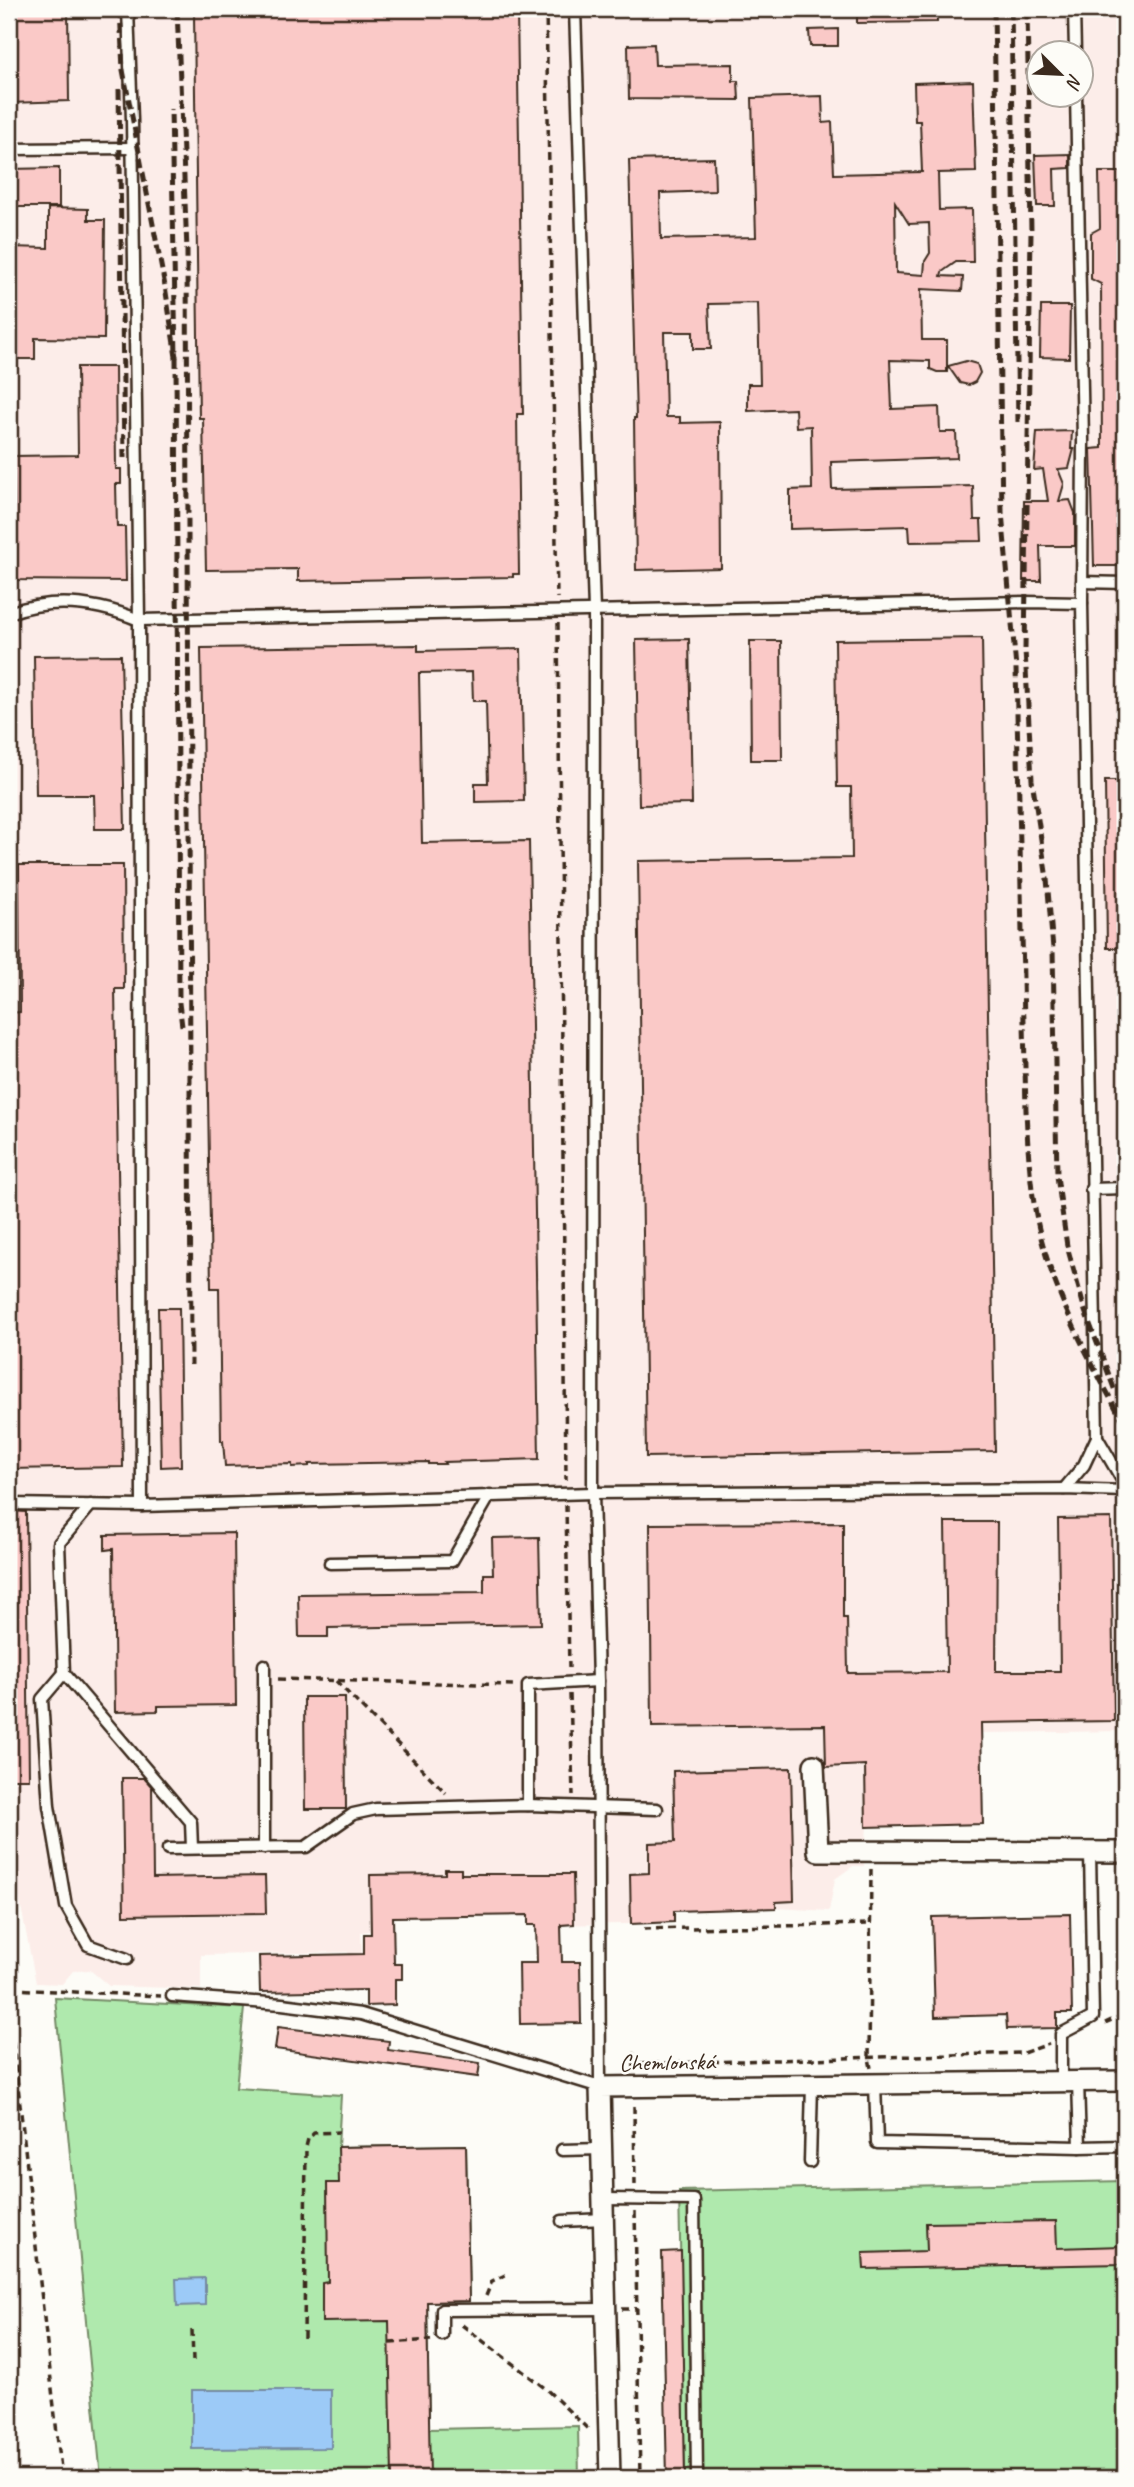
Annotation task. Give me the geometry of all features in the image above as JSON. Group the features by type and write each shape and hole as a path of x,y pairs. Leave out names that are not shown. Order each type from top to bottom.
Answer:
{"street":[{"path":"814,1766 818,1851 1125,1852"},
{"name":"Chemlonská","path":"610,2478 600,2087 1125,2081"}],"lane":[{"path":"128,9 133,148 139,620 142,1506"},
{"path":"173,1996 282,2004 360,2014 600,2087 598,1681 593,1493 594,611 575,9"},
{"path":"1074,9 1075,38"},
{"path":"1064,1489 1084,1465 1097,1437 1091,1189 1082,603 1083,440 1076,108"},
{"path":"9,149 133,148"},
{"path":"1082,582 1125,583"},
{"path":"9,613 33,605 67,603 114,609 139,620 1082,603"},
{"path":"1091,1189 1125,1188"},
{"path":"1097,1437 1125,1485"},
{"path":"9,1504 142,1506 566,1493 1064,1489 1125,1491"},
{"path":"330,1563 452,1561 490,1496"},
{"path":"91,1505 59,1543 64,1673 191,1822 192,1848"},
{"path":"264,1665 264,1847"},
{"path":"64,1673 42,1699 49,1806 66,1906 88,1945 127,1959"},
{"path":"528,1805 528,1685 598,1681"},
{"path":"168,1849 306,1847 353,1814 376,1809 528,1805 657,1809"},
{"path":"1080,2147 1061,2034 1093,2017 1090,1852"},
{"path":"875,2083 877,2143 1125,2146"},
{"path":"810,2162 812,2084"},
{"path":"562,2150 602,2149"},
{"path":"603,2199 694,2200 698,2478"},
{"path":"562,2221 604,2219"},
{"path":"442,2335 442,2310 606,2309"}],"path":[{"path":"546,9 558,611 566,1493 573,1805"},
{"path":"264,1679 528,1685"},
{"path":"335,1680 459,1807"},
{"path":"872,1851 869,2058 875,2083"},
{"path":"644,1929 869,1924"},
{"path":"9,1979 12,1989 10,2015 62,2478"},
{"path":"12,1989 173,1996"},
{"path":"634,2064 635,2052"},
{"path":"304,2339 306,2147 308,2138 314,2133 339,2132"},
{"path":"636,2224 640,2478"},
{"path":"480,2309 492,2281 510,2273"},
{"path":"442,2310 546,2389 609,2449"},
{"path":"192,2330 193,2361"},
{"path":"390,2343 428,2342"}],"shaded area":[{"path":"9,9 1125,9 1125,1731 981,1733 983,1824 867,1827 864,1866 853,1866 835,1879 829,1911 776,1908 674,1911 674,1922 631,1924 528,1925 528,1915 372,1917 372,1931 361,1932 362,1957 349,1957 348,1952 201,1955 201,1989 109,1986 90,1970 73,1971 62,1984 36,1983 9,1846"}],"green space":[{"path":"55,1998 244,2008 236,2088 341,2095 338,2147 466,2145 469,2301 427,2302 429,2429 578,2426 579,2478 101,2478"},
{"path":"1125,2181 1125,2478 685,2478 679,2191"}],"water":[{"path":"205,2278 205,2305 177,2306 176,2279"},
{"path":"192,2390 331,2390 331,2448 192,2449"}],"building":[{"path":"9,9 68,9 69,101 9,103"},
{"path":"266,9 517,9 523,414 517,414 519,574 513,574 513,577 298,581 298,569 206,570 203,418 199,418 194,14 266,14"},
{"path":"857,9 937,9 937,22 857,23"},
{"path":"838,29 838,46 810,46 809,30"},
{"path":"654,44 655,65 733,64 733,81 738,81 739,100 629,99 628,45"},
{"path":"973,81 976,172 938,173 939,210 972,209 973,262 956,262 942,272 941,276 963,277 962,291 921,289 922,340 947,340 947,372 930,369 930,361 890,360 892,409 939,407 940,432 956,432 957,458 831,462 832,489 973,486 974,520 981,520 982,541 910,542 909,526 790,529 790,490 812,489 811,426 796,427 795,409 748,411 748,384 760,384 758,303 709,304 711,349 693,349 693,332 664,332 666,417 680,417 680,423 720,422 721,568 636,570 636,418 629,160 714,158 715,191 660,193 661,239 756,237 752,98 822,96 823,123 832,122 834,174 922,172 920,121 915,121 914,83","holes":["895,202 909,224 929,223 930,253 925,261 924,275 896,273"]},
{"path":"1070,154 1070,168 1054,169 1055,206 1037,206 1035,155"},
{"path":"59,168 59,207 9,207 9,169"},
{"path":"1099,172 1125,172 1125,566 1094,566 1091,449 1102,448 1101,284 1091,279 1091,233 1100,228"},
{"path":"48,208 88,209 88,220 105,220 104,339 35,338 35,359 9,359 9,247 48,248"},
{"path":"1041,306 1070,306 1069,358 1040,357"},
{"path":"966,361 977,364 980,373 975,382 969,385 960,383 948,366"},
{"path":"77,367 115,367 116,469 121,469 121,484 116,484 117,527 125,527 126,581 9,580 9,545 15,545 14,456 78,455"},
{"path":"1072,431 1071,449 1074,449 1069,468 1058,469 1064,484 1059,501 1070,500 1075,513 1075,546 1040,546 1041,581 1023,581 1024,501 1048,501 1043,469 1034,470 1037,432"},
{"path":"982,638 995,1451 646,1457 638,861 852,858 851,787 837,787 835,640"},
{"path":"689,639 692,804 639,805 636,640"},
{"path":"750,641 781,641 782,760 751,760"},
{"path":"418,645 418,651 521,649 524,801 475,802 475,783 488,783 486,701 473,701 472,672 419,673 422,843 529,841 539,1459 444,1462 445,1464 428,1462 309,1464 292,1467 292,1464 225,1466 221,1441 219,1288 211,1288 201,648"},
{"path":"121,655 125,829 95,829 94,795 36,795 34,656"},
{"path":"1105,781 1125,781 1125,948 1107,948"},
{"path":"19,865 123,865 124,989 115,989 123,1467 9,1469 9,1013 20,1012"},
{"path":"158,1308 179,1308 181,1466 161,1467"},
{"path":"9,1511 26,1512 29,1779 9,1779"},
{"path":"1111,1518 1114,1721 981,1723 983,1824 866,1827 865,1765 826,1767 825,1725 652,1727 650,1524 843,1523 843,1618 847,1618 848,1673 947,1672 945,1522 997,1522 996,1671 1060,1671 1058,1519"},
{"path":"234,1533 236,1705 158,1706 158,1711 115,1712 113,1549 105,1550 105,1535"},
{"path":"539,1537 541,1624 328,1628 328,1637 299,1637 298,1594 484,1592 484,1574 493,1574 492,1538"},
{"path":"304,1697 345,1697 346,1809 305,1809"},
{"path":"791,1768 794,1901 776,1902 776,1908 674,1911 674,1922 631,1924 630,1874 649,1873 649,1843 675,1842 673,1771"},
{"path":"122,1778 144,1778 152,1787 153,1878 265,1876 266,1913 124,1915"},
{"path":"445,1869 461,1869 461,1874 573,1874 574,1924 561,1925 562,1962 580,1962 581,2023 520,2024 519,1963 537,1963 536,1925 528,1925 528,1915 393,1917 394,1964 402,1964 402,1979 395,1979 395,2005 366,2006 366,1990 260,1992 259,1956 364,1954 364,1934 371,1934 370,1875 445,1874"},
{"path":"1070,1914 1072,2013 1057,2013 1057,2028 1007,2029 1006,2015 935,2017 932,1917"},
{"path":"278,2027 389,2041 388,2050 480,2063 478,2077 275,2049"},
{"path":"466,2145 469,2301 427,2302 430,2478 392,2478 389,2321 322,2322 322,2283 328,2282 327,2183 339,2183 338,2147"},
{"path":"1056,2221 1057,2248 1122,2246 1122,2264 864,2269 863,2253 927,2251 926,2223"},
{"path":"681,2251 685,2478 667,2478 662,2252"}],"railway":[{"path":"120,9 123,70 176,357 171,109"},
{"path":"177,9 187,250 191,1365"},
{"path":"994,9 1002,512 1016,668 1026,1111 1030,1170 1039,1229 1054,1279 1087,1354 1125,1425"},
{"path":"1011,9 1018,422"},
{"path":"1027,9 1031,231 1025,650 1032,780 1047,879 1053,949 1057,1176 1067,1246 1085,1311 1115,1391"},
{"path":"119,89 124,458"},
{"path":"176,357 179,1003 182,1026"}]}
